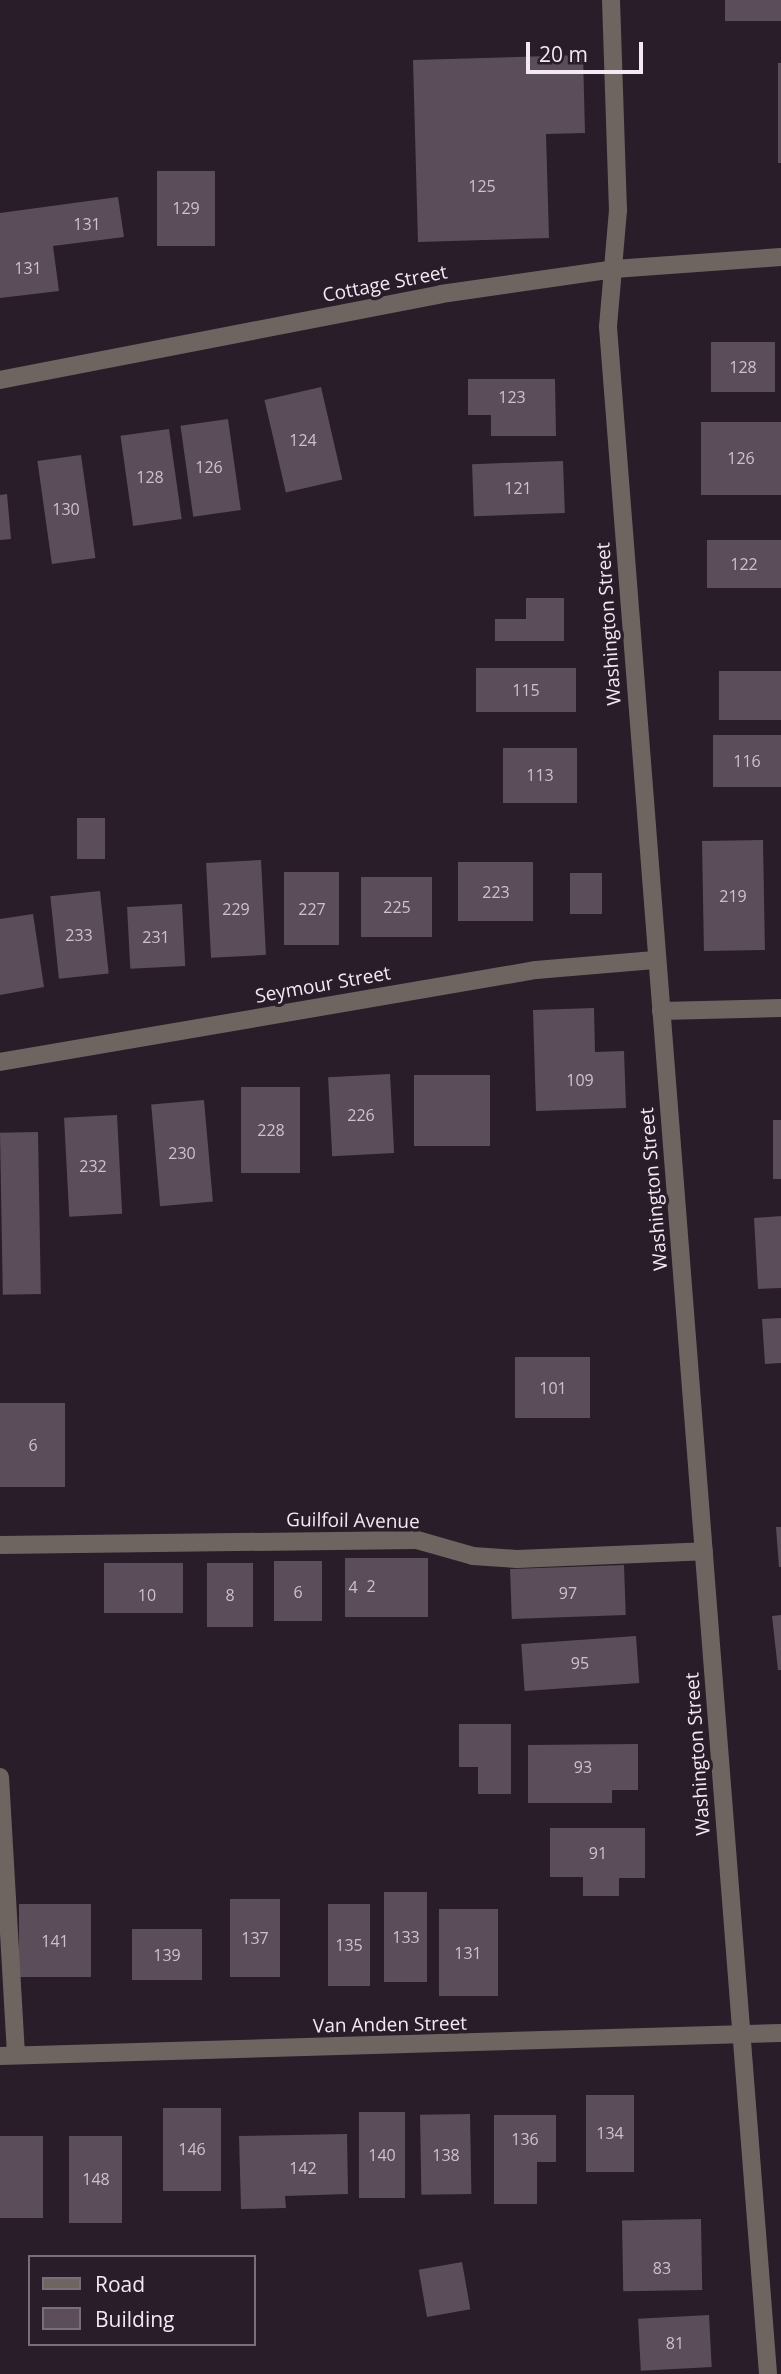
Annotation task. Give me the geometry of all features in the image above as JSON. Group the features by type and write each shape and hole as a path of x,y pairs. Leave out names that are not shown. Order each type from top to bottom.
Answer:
{"street":[{"name":"Washington Street","path":"611,0 618,210 608,327 655,960 768,2374"},
{"name":"Cottage Street","path":"0,380 441,294 614,269 781,257"},
{"name":"Seymour Street","path":"0,1062 536,970 655,960"},
{"path":"661,1012 781,1008"},
{"name":"Guilfoil Avenue","path":"0,1545 416,1540 473,1556 517,1559 704,1551"},
{"path":"0,1777 8,2056"},
{"name":"Van Anden Street","path":"8,2056 741,2037 781,2033"}],"building":[{"path":"725,0 781,0 781,21 725,21"},
{"path":"583,55 585,133 546,134 549,238 418,242 413,60"},
{"path":"778,63 781,63 781,163 778,163"},
{"path":"157,171 215,171 215,246 157,246"},
{"path":"118,197 124,237 53,246 59,291 0,298 0,213"},
{"path":"711,342 775,342 775,392 711,392"},
{"path":"468,379 555,379 556,436 491,436 491,415 468,415"},
{"path":"321,387 342,480 286,493 264,400"},
{"path":"228,419 241,510 193,517 180,426"},
{"path":"701,422 781,422 781,495 701,495"},
{"path":"169,429 182,519 133,526 120,436"},
{"path":"81,455 95,558 52,564 37,461"},
{"path":"563,461 565,513 474,516 472,464"},
{"path":"7,494 11,539 0,540 0,495"},
{"path":"707,540 781,540 781,588 707,588"},
{"path":"526,598 564,598 564,641 495,641 495,619 526,619"},
{"path":"476,668 576,668 576,712 476,712"},
{"path":"719,671 781,671 781,720 719,720"},
{"path":"713,735 781,735 781,787 713,787"},
{"path":"503,748 577,748 577,803 503,803"},
{"path":"77,818 105,818 105,859 77,859"},
{"path":"763,840 765,950 704,951 702,841"},
{"path":"261,860 266,955 211,958 206,863"},
{"path":"458,862 533,862 533,921 458,921"},
{"path":"284,872 339,872 339,945 284,945"},
{"path":"570,873 602,873 602,914 570,914"},
{"path":"361,877 432,877 432,937 361,937"},
{"path":"100,891 109,974 59,979 50,896"},
{"path":"182,904 185,966 130,969 127,907"},
{"path":"33,914 44,987 0,995 0,919"},
{"path":"594,1008 595,1052 624,1051 626,1108 536,1111 533,1010"},
{"path":"390,1074 394,1153 332,1156 328,1077"},
{"path":"414,1075 490,1075 490,1146 414,1146"},
{"path":"241,1087 300,1087 300,1173 241,1173"},
{"path":"204,1100 213,1202 160,1206 151,1105"},
{"path":"117,1115 122,1214 69,1217 64,1118"},
{"path":"773,1120 781,1120 781,1179 773,1179"},
{"path":"38,1132 41,1294 3,1295 0,1133"},
{"path":"781,1216 781,1288 758,1289 754,1218"},
{"path":"781,1318 781,1363 765,1364 762,1319"},
{"path":"515,1357 590,1357 590,1418 515,1418"},
{"path":"0,1403 65,1403 65,1487 0,1487"},
{"path":"776,1527 781,1527 781,1567 779,1567"},
{"path":"345,1558 428,1558 428,1617 345,1617"},
{"path":"274,1561 322,1561 322,1621 274,1621"},
{"path":"104,1563 183,1563 183,1613 104,1613"},
{"path":"207,1563 253,1563 253,1627 207,1627"},
{"path":"624,1565 626,1615 512,1619 510,1569"},
{"path":"781,1615 781,1670 778,1670 772,1616"},
{"path":"636,1636 639,1683 525,1691 521,1644"},
{"path":"459,1724 511,1724 511,1794 478,1794 478,1767 459,1767"},
{"path":"638,1744 638,1790 612,1790 612,1803 528,1803 528,1745"},
{"path":"550,1828 645,1828 645,1878 619,1878 619,1896 583,1896 583,1877 550,1877"},
{"path":"384,1892 427,1892 427,1982 384,1982"},
{"path":"230,1899 280,1899 280,1977 230,1977"},
{"path":"19,1904 91,1904 91,1977 19,1977"},
{"path":"328,1904 370,1904 370,1986 328,1986"},
{"path":"439,1909 498,1909 498,1996 439,1996"},
{"path":"132,1929 202,1929 202,1980 132,1980"},
{"path":"586,2095 634,2095 634,2172 586,2172"},
{"path":"163,2108 221,2108 221,2191 163,2191"},
{"path":"359,2112 405,2112 405,2198 359,2198"},
{"path":"470,2114 471,2194 421,2195 420,2115"},
{"path":"494,2115 556,2115 556,2162 537,2162 537,2204 494,2204"},
{"path":"347,2134 348,2194 285,2196 286,2208 241,2209 239,2136"},
{"path":"0,2136 43,2136 43,2218 0,2218"},
{"path":"69,2136 122,2136 122,2223 69,2223"},
{"path":"701,2219 702,2290 623,2291 622,2220"},
{"path":"462,2262 470,2309 427,2317 419,2270"},
{"path":"709,2315 712,2367 641,2371 638,2319"}]}
